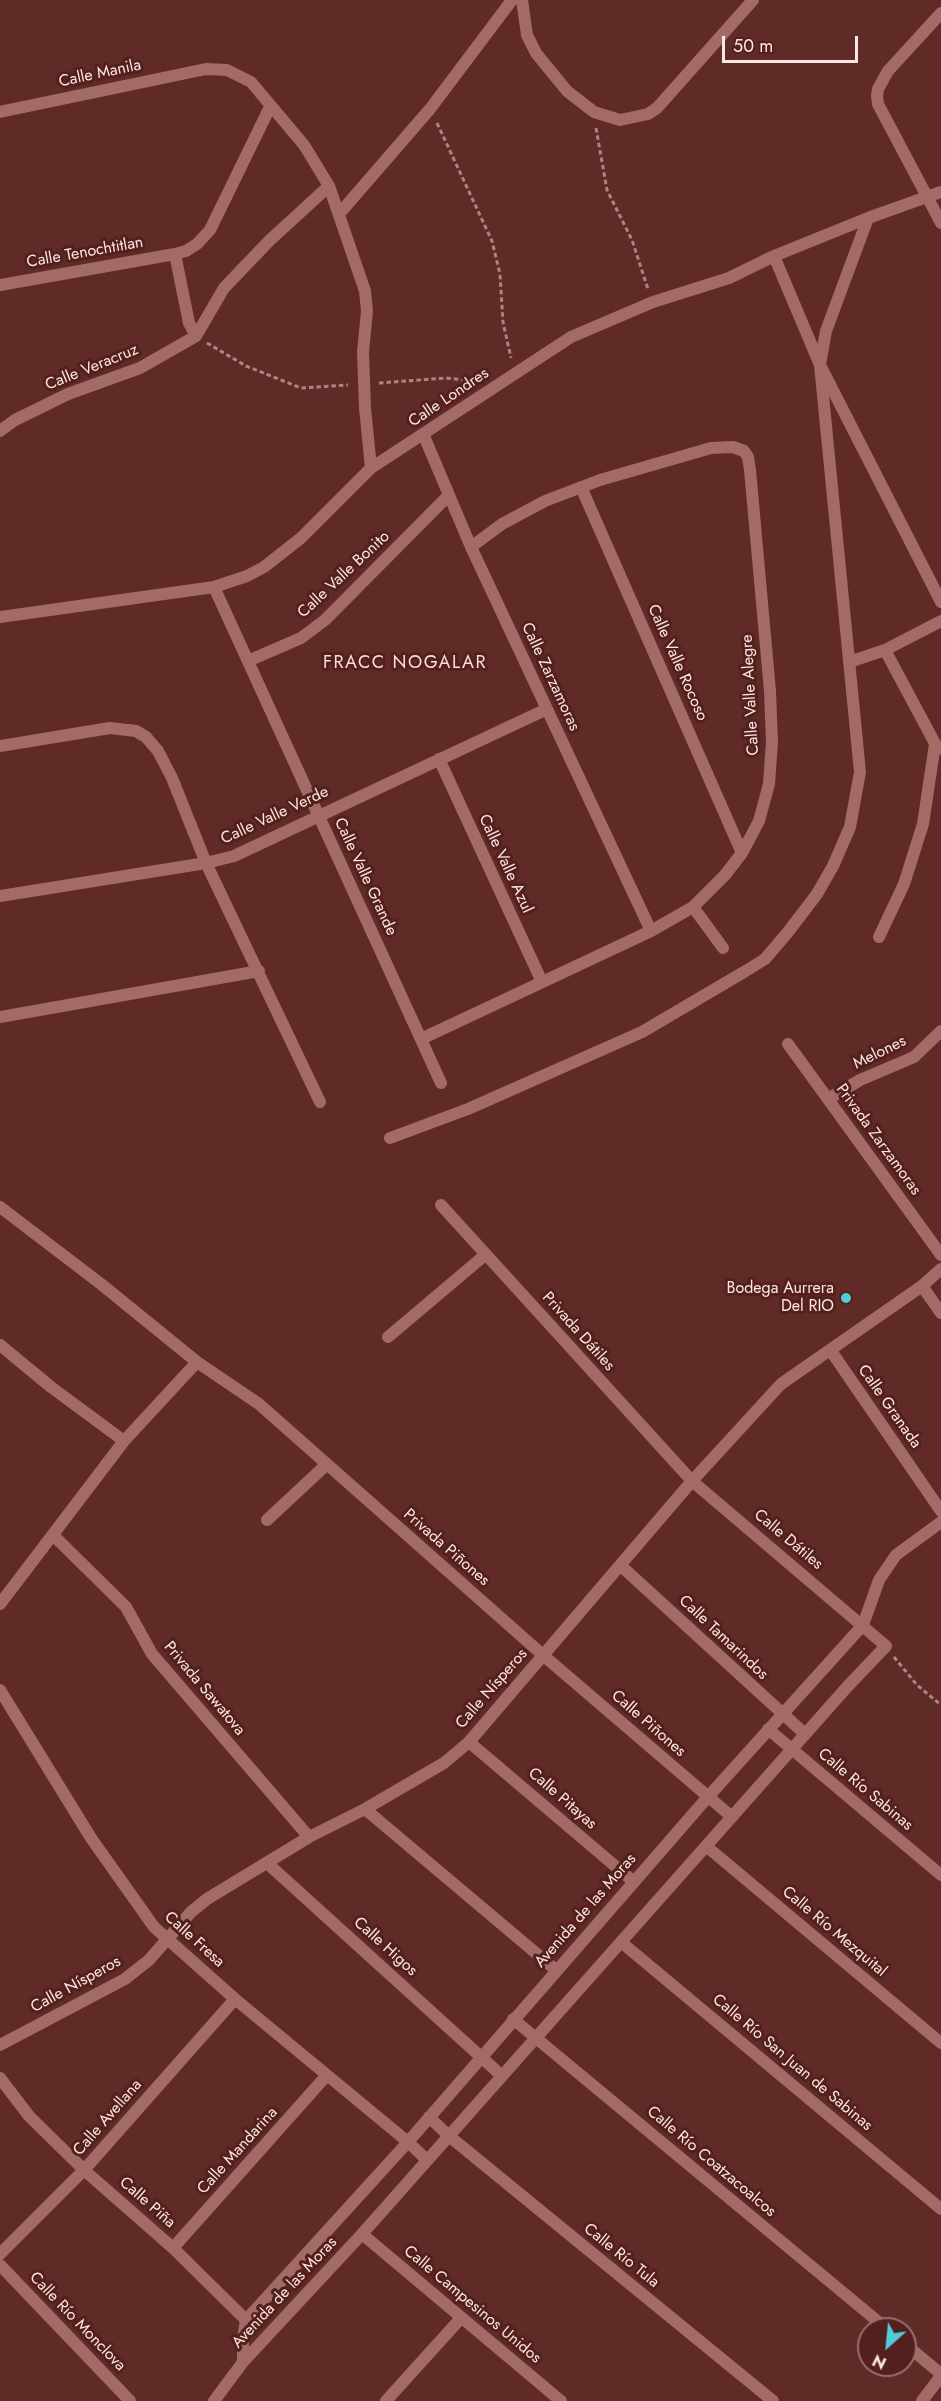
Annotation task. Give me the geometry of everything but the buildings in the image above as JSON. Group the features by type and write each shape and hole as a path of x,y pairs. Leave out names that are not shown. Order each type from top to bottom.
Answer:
{"street":[{"path":"339,214 430,109 512,0"},
{"path":"522,0 526,34 536,53 567,91 594,112 620,120 648,114 657,108 753,0"},
{"path":"941,13 888,71 878,89 878,104 941,223"},
{"name":"Calle Manila","path":"0,112 206,69 226,70 251,82 270,107"},
{"path":"196,336 189,323 176,254 197,244 210,230 270,107 304,145 329,186 365,291 365,384 371,468"},
{"path":"196,336 224,288 269,241 329,186"},
{"name":"Calle Londres","path":"0,617 214,587 247,576 283,553 301,538 371,468 424,436 496,385 571,337 653,302 729,278 774,256 868,218 941,192"},
{"path":"390,1138 468,1109 642,1032 765,958 817,894 833,866 850,827 860,772 820,365 826,331 868,218"},
{"name":"Calle Tenochtitlan","path":"0,285 176,254"},
{"path":"774,256 820,365 941,602"},
{"name":"Calle Veracruz","path":"0,431 15,420 68,394 140,368 196,336"},
{"name":"Calle Zarzamoras","path":"424,436 471,547 651,931"},
{"name":"Calle Valle Alegre","path":"421,1039 651,931 693,907 725,875 742,853 759,821 769,784 772,742 770,691 748,457 744,451 733,447 711,448 581,487 545,501 519,515 471,547"},
{"name":"Calle Valle Rocoso","path":"581,487 742,853"},
{"name":"Calle Valle Bonito","path":"248,661 301,638 326,620 449,495"},
{"name":"Calle Valle Grande","path":"214,587 441,1083"},
{"path":"849,662 885,650 941,621"},
{"path":"885,650 941,756"},
{"name":"Calle Valle Verde","path":"0,896 206,863 234,856 547,709"},
{"path":"0,746 110,728 136,731 146,737 158,751 172,778 206,863 320,1102"},
{"path":"879,937 904,884 923,824 935,744"},
{"name":"Calle Valle Azul","path":"439,759 542,982"},
{"path":"693,907 723,948"},
{"path":"0,1017 259,971"},
{"name":"Melones","path":"828,1100 860,1080 914,1057 941,1030"},
{"name":"Privada Zarzamoras","path":"788,1044 941,1256"},
{"name":"Privada Dátiles","path":"441,1205 692,1481"},
{"name":"Privada Piñones","path":"0,1207 198,1362 259,1404 544,1656"},
{"path":"388,1337 485,1255"},
{"name":"Calle Nísperos","path":"0,2045 125,1979 149,1960 169,1940 191,1912 207,1899 309,1837 365,1809 444,1763 469,1742 692,1481 781,1384 922,1286 941,1269"},
{"path":"922,1286 941,1313"},
{"path":"0,1345 51,1387 124,1441"},
{"name":"Calle Granada","path":"831,1351 941,1511"},
{"path":"0,1604 124,1441 198,1362"},
{"path":"267,1520 326,1465"},
{"name":"Calle Dátiles","path":"692,1481 886,1646"},
{"name":"Avenida de las Moras","path":"246,2320 408,2142 707,1798 863,1625 879,1580 888,1564 914,1539 941,1522"},
{"name":"Privada Sawatova","path":"53,1535 126,1607 152,1654 309,1837"},
{"name":"Calle Tamarindos","path":"620,1565 805,1734"},
{"name":"Avenida de las Moras","path":"214,2401 243,2362 362,2234 805,1734 886,1646"},
{"name":"Calle Piñones","path":"544,1656 707,1798 732,1817"},
{"name":"Calle Fresa","path":"0,1690 92,1838 145,1916 235,1999 427,2160"},
{"name":"Calle Río Sabinas","path":"768,1729 941,1875"},
{"name":"Calle Pitayas","path":"469,1742 634,1882"},
{"path":"365,1809 556,1970"},
{"name":"Calle Río Mezquital","path":"706,1846 941,2043"},
{"name":"Calle Higos","path":"267,1863 502,2076"},
{"name":"Calle Río San Juan de Sabinas","path":"621,1942 941,2210"},
{"name":"Calle Avellana","path":"0,2254 84,2170 235,1999"},
{"name":"Calle Río Coatzacoalcos","path":"513,2019 873,2317"},
{"name":"Calle Mandarina","path":"173,2248 327,2075"},
{"name":"Calle Piña","path":"0,2078 29,2116 84,2170 173,2248 246,2320"},
{"name":"Calle Río Tula","path":"429,2117 449,2136 773,2401"},
{"name":"Calle Campesinos Unidos","path":"362,2234 561,2401"},
{"name":"Calle Río Monclova","path":"0,2265 130,2401"},
{"path":"386,2401 462,2318"},
{"path":"243,2362 246,2320"},
{"path":"917,2354 941,2375 922,2401"}],"path":[{"path":"430,109 492,241 500,274 503,322 514,374"},
{"path":"594,112 607,190 632,240 653,302"},
{"path":"196,336 246,366 301,388 446,378 496,385"},
{"path":"886,1646 917,1684 941,1705"}],"place":[{"name":"Bodega Aurrera Del RIO","path":"846,1298"}],"district":[{"name":"FRACC NOGALAR","path":"405,664"}]}
